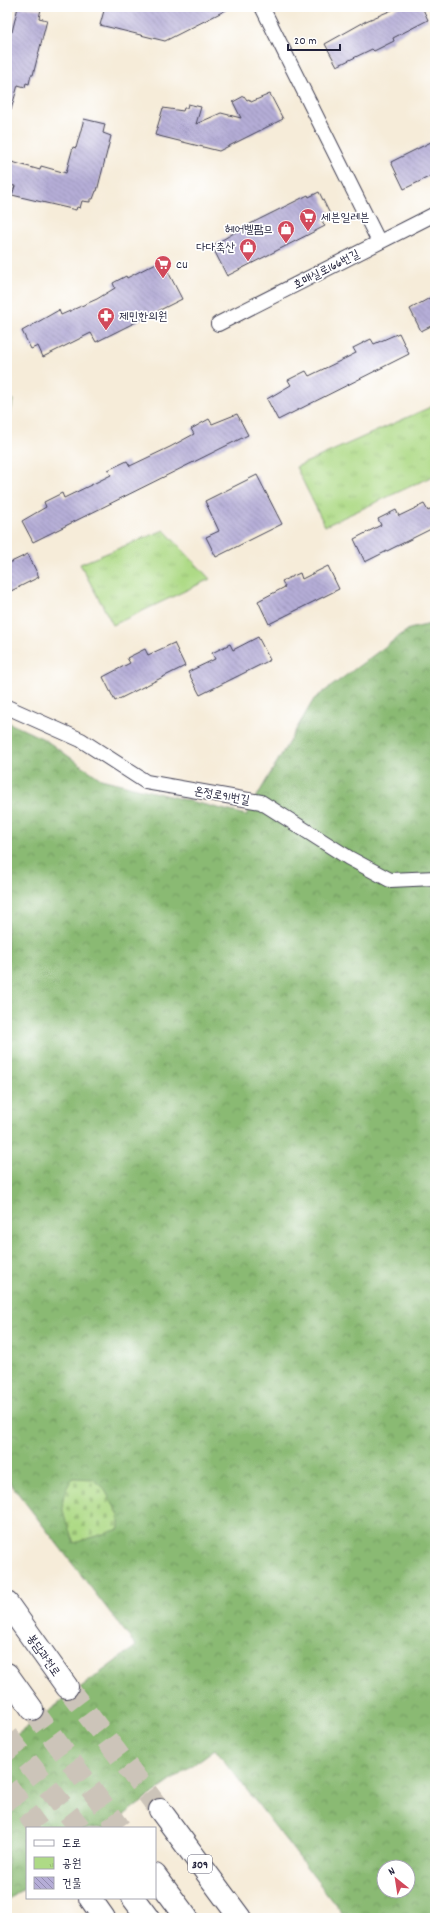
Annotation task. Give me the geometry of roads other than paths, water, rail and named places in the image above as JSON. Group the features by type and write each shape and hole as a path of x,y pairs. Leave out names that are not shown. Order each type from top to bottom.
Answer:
{"highway":[{"name":"봉담과천로","path":"7,1603 67,1687"},
{"path":"7,1674 32,1709"},
{"name":"309","path":"160,1810 240,1918"},
{"path":"156,1876 188,1918"},
{"path":"91,1899 104,1918"},
{"path":"134,1899 148,1918"}],"street":[{"path":"262,7 379,242"},
{"name":"호매실로166번길","path":"218,324 435,214"},
{"name":"온정로91번길","path":"7,706 81,740 146,782 260,802 349,858 390,880 435,878"}],"tunnel":[{"path":"67,1687 160,1810"},
{"path":"32,1709 119,1827"},
{"path":"7,1736 79,1827"},
{"path":"7,1786 37,1827"}],"place":[{"name":"세븐일레븐","path":"308,232"},
{"name":"헤어벨팜므","path":"286,244"},
{"name":"다다축산","path":"248,262"},
{"name":"CU","path":"163,279"},
{"name":"제민한의원","path":"106,331"}]}
